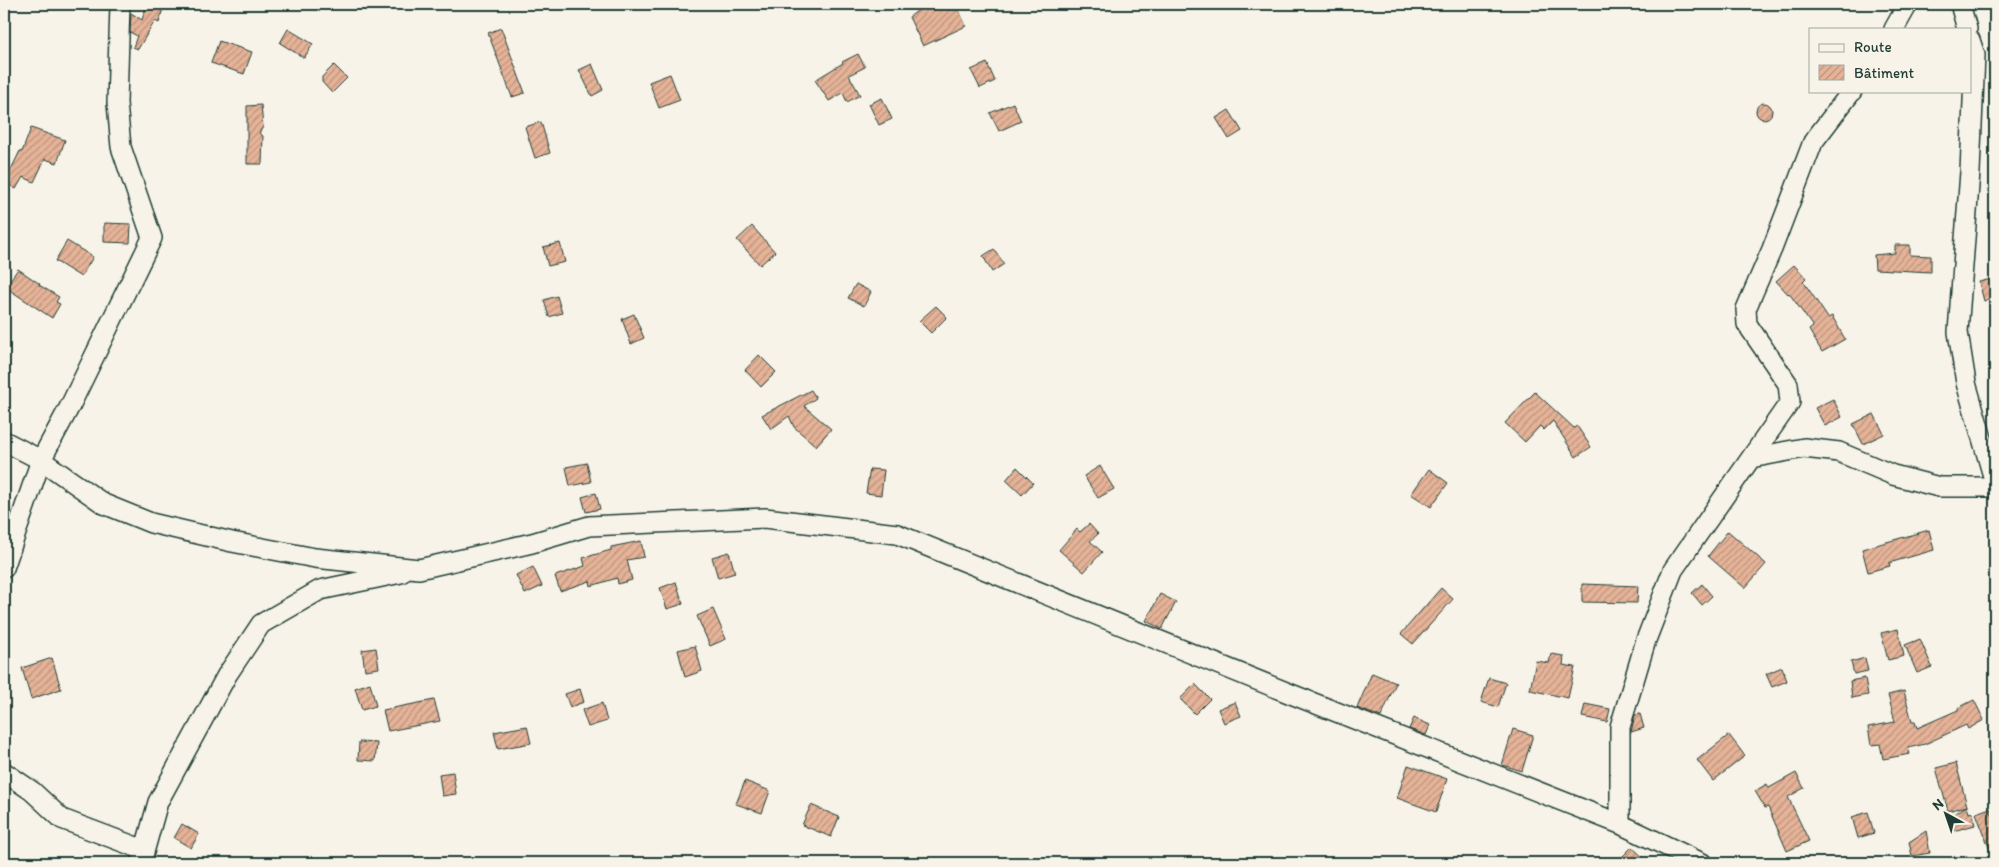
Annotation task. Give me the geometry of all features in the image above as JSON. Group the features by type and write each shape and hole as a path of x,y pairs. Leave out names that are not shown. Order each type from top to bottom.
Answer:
{"street":[{"path":"4,568 41,460 70,406 152,238 122,147 117,103 120,4"},
{"path":"1895,28 1908,4"},
{"path":"1960,4 1967,28"},
{"path":"1972,48 1974,55 1970,172 1958,332 1966,383 1995,483"},
{"path":"1620,824 1620,726 1646,640 1673,570 1790,402 1788,384 1746,324 1746,308 1772,249 1812,142 1851,92"},
{"path":"4,441 41,460 104,504 151,523 232,542 315,558 419,569"},
{"path":"1751,458 1804,448 1840,452 1893,475 1939,487 1995,487"},
{"path":"4,772 32,791 62,819 142,857 158,802 227,675 261,624 320,590 532,543 589,526 765,518 897,534 1620,824 1702,863"}],"building":[{"path":"147,4 164,4 159,23 155,21 138,49 133,47 137,36 130,32 131,13 142,20"},
{"path":"927,4 956,4 966,26 923,46 909,17"},
{"path":"501,28 525,93 512,97 488,33"},
{"path":"288,29 313,44 304,58 280,43"},
{"path":"219,41 252,52 244,74 211,63"},
{"path":"858,54 865,67 849,75 860,95 847,102 843,93 829,101 815,80"},
{"path":"987,63 995,81 980,88 971,70"},
{"path":"592,64 603,90 592,96 579,70"},
{"path":"334,65 347,78 332,93 322,82 322,77"},
{"path":"670,74 680,100 659,108 649,82"},
{"path":"882,98 892,119 879,125 869,104"},
{"path":"1013,103 1021,121 999,131 990,113"},
{"path":"1764,103 1770,105 1772,111 1770,117 1764,119 1758,117 1756,111 1758,105"},
{"path":"261,105 263,127 259,133 263,136 262,164 247,164 247,106"},
{"path":"1229,110 1242,131 1229,139 1216,118"},
{"path":"541,122 550,153 535,158 525,127"},
{"path":"31,128 65,140 57,163 45,159 34,182 23,177 16,189 5,182 20,151 22,152"},
{"path":"104,223 131,224 130,243 104,242"},
{"path":"752,226 775,252 760,265 737,240"},
{"path":"67,241 93,257 81,277 55,261"},
{"path":"560,243 565,262 548,266 543,247"},
{"path":"1895,245 1910,245 1910,255 1931,256 1931,272 1875,269 1874,255 1895,253"},
{"path":"994,249 1004,264 992,272 983,256"},
{"path":"1794,265 1806,278 1803,281 1828,318 1832,316 1845,339 1822,352 1809,330 1813,327 1789,293 1776,281"},
{"path":"18,269 59,297 56,302 60,304 52,318 5,287"},
{"path":"1995,278 1995,298 1984,301 1979,282"},
{"path":"856,284 871,292 864,306 848,298"},
{"path":"557,296 562,313 549,317 544,300"},
{"path":"936,306 947,317 931,333 919,321"},
{"path":"634,314 644,338 631,344 622,319"},
{"path":"759,355 776,372 761,387 745,370"},
{"path":"811,390 816,398 804,406 831,429 816,446 794,427 789,416 771,429 762,415"},
{"path":"1535,392 1574,428 1577,426 1591,447 1576,457 1553,421 1544,430 1540,426 1525,442 1505,423"},
{"path":"1833,399 1842,417 1825,426 1815,408"},
{"path":"1874,414 1884,434 1863,444 1853,424"},
{"path":"587,463 591,482 570,486 566,467"},
{"path":"1100,466 1114,489 1098,498 1084,476"},
{"path":"1017,467 1033,483 1022,495 1006,480"},
{"path":"870,469 884,470 881,495 866,493"},
{"path":"1429,469 1448,483 1431,507 1411,494"},
{"path":"596,493 600,509 586,512 582,497"},
{"path":"1089,524 1098,534 1090,541 1102,552 1084,572 1059,550 1077,529 1080,532"},
{"path":"1929,530 1934,550 1889,563 1890,566 1868,572 1862,549"},
{"path":"1728,531 1766,564 1745,588 1708,556"},
{"path":"641,541 644,557 627,560 632,580 618,584 617,578 591,586 590,581 560,591 555,576 585,566 583,558 611,550 611,547"},
{"path":"729,552 735,573 718,578 712,557"},
{"path":"533,567 542,586 525,594 516,575"},
{"path":"676,582 683,604 667,609 660,588"},
{"path":"1582,584 1638,586 1637,603 1582,602"},
{"path":"1702,584 1712,596 1702,605 1692,593"},
{"path":"1441,588 1453,599 1413,644 1401,634"},
{"path":"1160,594 1176,602 1162,629 1146,621"},
{"path":"713,609 726,639 710,646 697,616"},
{"path":"1898,629 1904,656 1888,660 1881,633"},
{"path":"1920,639 1932,667 1917,673 1905,645"},
{"path":"695,646 702,671 685,677 678,650"},
{"path":"376,648 379,668 365,670 362,650"},
{"path":"1551,654 1564,656 1563,665 1575,667 1568,698 1530,690 1536,661 1549,663"},
{"path":"52,658 61,689 31,699 22,668"},
{"path":"1865,658 1868,671 1854,674 1851,662"},
{"path":"1782,667 1787,681 1772,687 1766,674"},
{"path":"1372,673 1396,683 1381,717 1357,708"},
{"path":"1489,678 1506,683 1498,707 1481,702"},
{"path":"1865,678 1868,695 1852,698 1850,681"},
{"path":"370,683 376,706 362,710 355,688"},
{"path":"1195,684 1210,699 1195,714 1180,699"},
{"path":"580,689 584,702 570,707 565,694"},
{"path":"1904,691 1912,722 1915,722 1917,728 1958,710 1958,708 1974,700 1984,720 1968,729 1966,725 1925,744 1908,748 1910,754 1883,759 1880,744 1871,745 1868,727 1895,722 1888,695"},
{"path":"434,700 440,721 388,731 383,710"},
{"path":"1235,702 1241,716 1224,723 1218,709"},
{"path":"602,703 607,721 588,727 582,710"},
{"path":"1585,704 1610,709 1607,722 1582,717"},
{"path":"1640,714 1644,728 1631,732 1635,715"},
{"path":"1414,718 1430,725 1426,735 1409,729"},
{"path":"527,726 531,743 498,749 494,732"},
{"path":"1513,729 1533,735 1522,771 1502,765"},
{"path":"1729,735 1745,756 1713,781 1697,760"},
{"path":"359,742 377,743 375,761 358,760"},
{"path":"1956,763 1967,806 1948,811 1936,768"},
{"path":"1408,765 1447,779 1436,812 1397,798"},
{"path":"453,772 456,794 442,796 439,774"},
{"path":"1796,773 1804,788 1788,797 1809,841 1787,851 1768,807 1765,808 1755,791 1767,784 1769,788"},
{"path":"745,781 770,791 762,813 736,804"},
{"path":"811,805 839,817 831,837 802,825"},
{"path":"1967,806 1969,813 1972,812 1975,825 1953,831 1949,817"},
{"path":"1990,808 1995,823 1994,861 1976,813"},
{"path":"1868,812 1874,833 1858,838 1852,817"},
{"path":"182,824 199,834 191,848 174,838"},
{"path":"1926,831 1930,853 1912,856 1909,842"},
{"path":"1632,847 1649,863 1616,863"}]}
